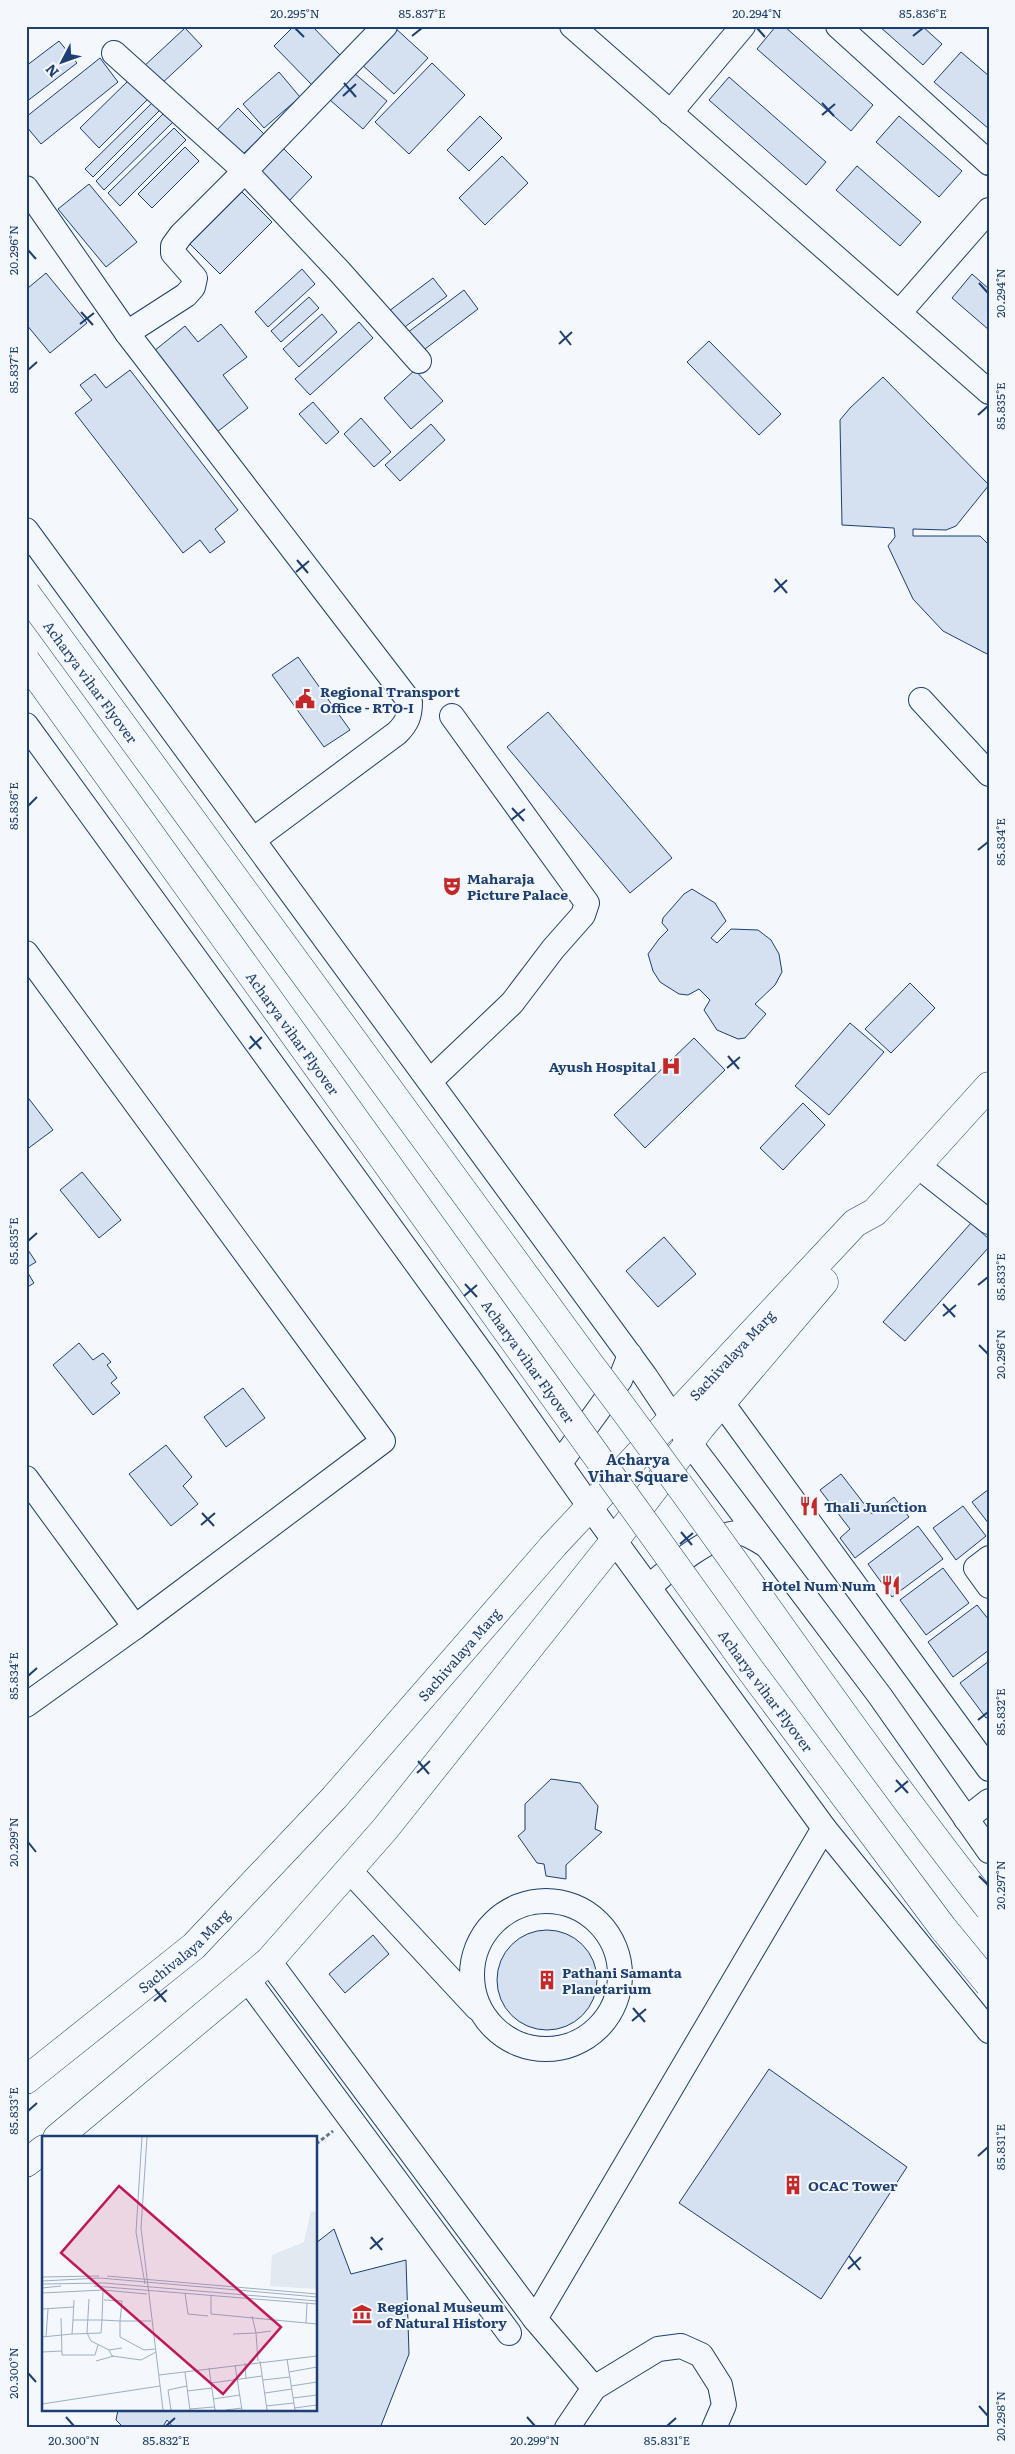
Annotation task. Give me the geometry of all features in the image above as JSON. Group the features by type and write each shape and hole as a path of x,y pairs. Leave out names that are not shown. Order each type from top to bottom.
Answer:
{"main road":[{"name":"Acharya vihar Flyover","path":"26,593 571,1338 666,1464 778,1624 950,1859 989,1908"},
{"name":"Acharya vihar Flyover","path":"26,661 746,1664 944,1928 989,1984"},
{"name":"Sachivalaya Marg","path":"26,2080 194,1946 334,1798 554,1545 672,1417 855,1223 875,1212 989,1086"},
{"name":"Sachivalaya Marg","path":"59,2136 269,1960 349,1870 385,1829 615,1540 689,1442 869,1230 875,1212"},
{"path":"26,2163 42,2151"}],"street":[{"path":"127,333 190,292 195,278 173,253 174,246 181,235 385,26"},
{"path":"670,113 743,26"},
{"path":"838,26 989,163"},
{"path":"585,30 670,113 989,392"},
{"path":"114,53 244,171 339,271 419,361"},
{"path":"26,188 127,333 410,702 410,714 406,723 397,733 253,840"},
{"path":"899,313 989,210"},
{"path":"26,530 630,1355 689,1442 880,1696 989,1851"},
{"path":"921,700 989,774"},
{"path":"430,1082 512,1003 553,950 584,915 587,903 452,716"},
{"path":"26,725 560,1463 590,1508 824,1828 989,2031"},
{"path":"26,953 383,1441 135,1627 26,1704"},
{"path":"918,1166 989,1222"},
{"path":"560,1463 620,1380 630,1355"},
{"path":"722,1403 989,1769"},
{"path":"26,1478 135,1627"},
{"path":"649,1587 670,1568 714,1541 730,1534 747,1535 767,1545"},
{"path":"989,1558 976,1568 989,1586"},
{"path":"966,1819 989,1801"},
{"path":"535,2319 824,1828"},
{"path":"349,1870 482,2013 496,2031 516,2044 538,2050 562,2048 583,2040 601,2026 614,2006 620,1984 618,1958 608,1934 590,1916 567,1904 541,1901 516,1906 494,1920 479,1941 472,1966 473,1992 482,2013"},
{"path":"269,1960 535,2319 594,2388"},
{"path":"247,1979 509,2333"},
{"path":"567,2428 594,2388 658,2350 681,2346 701,2355 720,2384 724,2405 714,2428"}],"building":[{"path":"294,26 312,26 341,56 312,85 274,46"},
{"path":"776,26 784,26 873,105 851,131 757,49"},
{"path":"879,26 922,26 942,44 923,65"},
{"path":"394,27 428,58 394,94 360,63"},
{"path":"185,28 202,46 159,86 142,68"},
{"path":"59,41 77,63 26,102 26,66"},
{"path":"961,52 989,76 989,129 934,82"},
{"path":"100,58 118,82 41,144 26,126 26,117"},
{"path":"432,63 465,95 409,154 375,122"},
{"path":"279,72 300,97 264,128 243,104"},
{"path":"354,73 387,101 363,129 330,100"},
{"path":"729,77 826,162 806,185 709,100"},
{"path":"130,79 149,98 99,148 80,128"},
{"path":"153,102 160,110 93,177 85,169"},
{"path":"238,108 264,134 239,158 214,133"},
{"path":"164,113 173,122 104,190 96,181"},
{"path":"480,116 502,138 469,171 447,150"},
{"path":"899,116 962,171 939,197 876,142"},
{"path":"174,128 186,140 120,206 108,193"},
{"path":"281,146 312,177 287,203 255,172"},
{"path":"185,147 199,161 152,208 138,194"},
{"path":"502,156 528,183 485,225 459,198"},
{"path":"857,166 921,222 900,246 836,190"},
{"path":"89,184 137,242 106,267 58,209"},
{"path":"242,192 272,222 220,274 190,244"},
{"path":"302,269 315,284 268,327 255,312"},
{"path":"46,273 87,323 50,353 26,324 26,286 28,288"},
{"path":"972,274 989,289 989,330 952,298"},
{"path":"433,278 447,296 402,329 389,311"},
{"path":"464,290 478,309 421,352 407,333"},
{"path":"309,297 319,308 281,342 271,331"},
{"path":"322,314 337,332 299,367 283,349"},
{"path":"359,322 373,338 310,395 295,379"},
{"path":"221,324 247,357 223,375 248,408 217,432 154,351 185,326 198,342"},
{"path":"709,341 781,414 759,435 687,362"},
{"path":"130,370 238,510 215,529 225,542 210,553 200,540 183,553 75,413 92,400 80,385 95,374 106,388"},
{"path":"415,370 443,401 411,429 384,398"},
{"path":"883,377 989,485 956,526 946,530 913,529 913,536 980,536 989,545 989,655 943,631 913,599 888,546 895,537 894,528 842,525 840,420"},
{"path":"313,402 339,432 326,444 299,414"},
{"path":"361,418 391,452 374,467 344,434"},
{"path":"431,424 445,440 400,481 385,465"},
{"path":"298,657 350,730 324,747 272,675"},
{"path":"548,712 672,858 630,893 507,747"},
{"path":"692,889 715,903 726,921 711,938 717,943 731,929 758,930 771,940 779,954 782,972 775,985 755,1004 766,1014 745,1038 738,1039 717,1030 704,1010 710,1000 699,989 688,995 679,994 660,982 653,971 648,954 668,930 662,923 663,918 684,894"},
{"path":"910,983 935,1008 891,1053 865,1029"},
{"path":"850,1023 884,1052 829,1115 795,1086"},
{"path":"694,1038 725,1070 645,1148 614,1115"},
{"path":"26,1095 53,1130 26,1150"},
{"path":"803,1103 825,1125 783,1170 760,1148"},
{"path":"82,1172 121,1220 99,1238 60,1190"},
{"path":"971,1223 989,1239 989,1247 905,1341 883,1322"},
{"path":"664,1237 696,1274 658,1307 626,1271"},
{"path":"26,1247 36,1262 26,1268"},
{"path":"26,1270 34,1283 26,1288"},
{"path":"79,1343 93,1360 103,1353 111,1362 107,1365 117,1378 111,1383 120,1393 93,1415 53,1365"},
{"path":"243,1388 265,1418 226,1447 204,1417"},
{"path":"166,1445 192,1477 183,1486 198,1504 171,1526 129,1474"},
{"path":"841,1474 872,1514 894,1497 909,1517 855,1558 840,1538 850,1529 820,1490"},
{"path":"989,1489 989,1524 972,1502"},
{"path":"963,1506 986,1536 956,1560 933,1528"},
{"path":"918,1526 943,1559 892,1597 868,1564"},
{"path":"943,1568 969,1603 926,1635 900,1600"},
{"path":"977,1605 989,1620 989,1650 953,1677 928,1642"},
{"path":"989,1661 989,1716 986,1718 960,1683"},
{"path":"551,1779 580,1783 598,1806 595,1829 602,1832 566,1865 566,1879 546,1876 544,1864 537,1863 518,1836 525,1830 525,1804"},
{"name":"Pathani Samanta Planetarium","path":"547,1930 557,1931 575,1938 589,1952 596,1970 596,1990 589,2008 575,2022 557,2029 547,2030 537,2029 519,2022 505,2008 498,1990 497,1980 498,1970 505,1952 519,1938 537,1931"},
{"path":"373,1935 389,1954 345,1993 329,1974"},
{"name":"OCAC Tower","path":"769,2069 907,2167 821,2299 679,2203"},
{"name":"Regional Museum of Natural History","path":"334,2229 351,2274 406,2260 409,2354 380,2428 174,2428 167,2420 162,2428 124,2428 116,2420 118,2412 318,2412 318,2241"}],"place":[{"name":"Regional Transport Office - RTO-I","path":"305,699"},
{"name":"Maharaja Picture Palace","path":"452,886"},
{"name":"Ayush Hospital","path":"671,1066"},
{"name":"Thali Junction","path":"809,1506"},
{"name":"Hotel Num Num","path":"891,1585"},
{"name":"Pathani Samanta Planetarium","path":"547,1980"},
{"name":"OCAC Tower","path":"793,2185"},
{"name":"Regional Museum of Natural History","path":"362,2314"}],"district":[{"name":"Acharya Vihar Square","path":"638,1466"}]}
